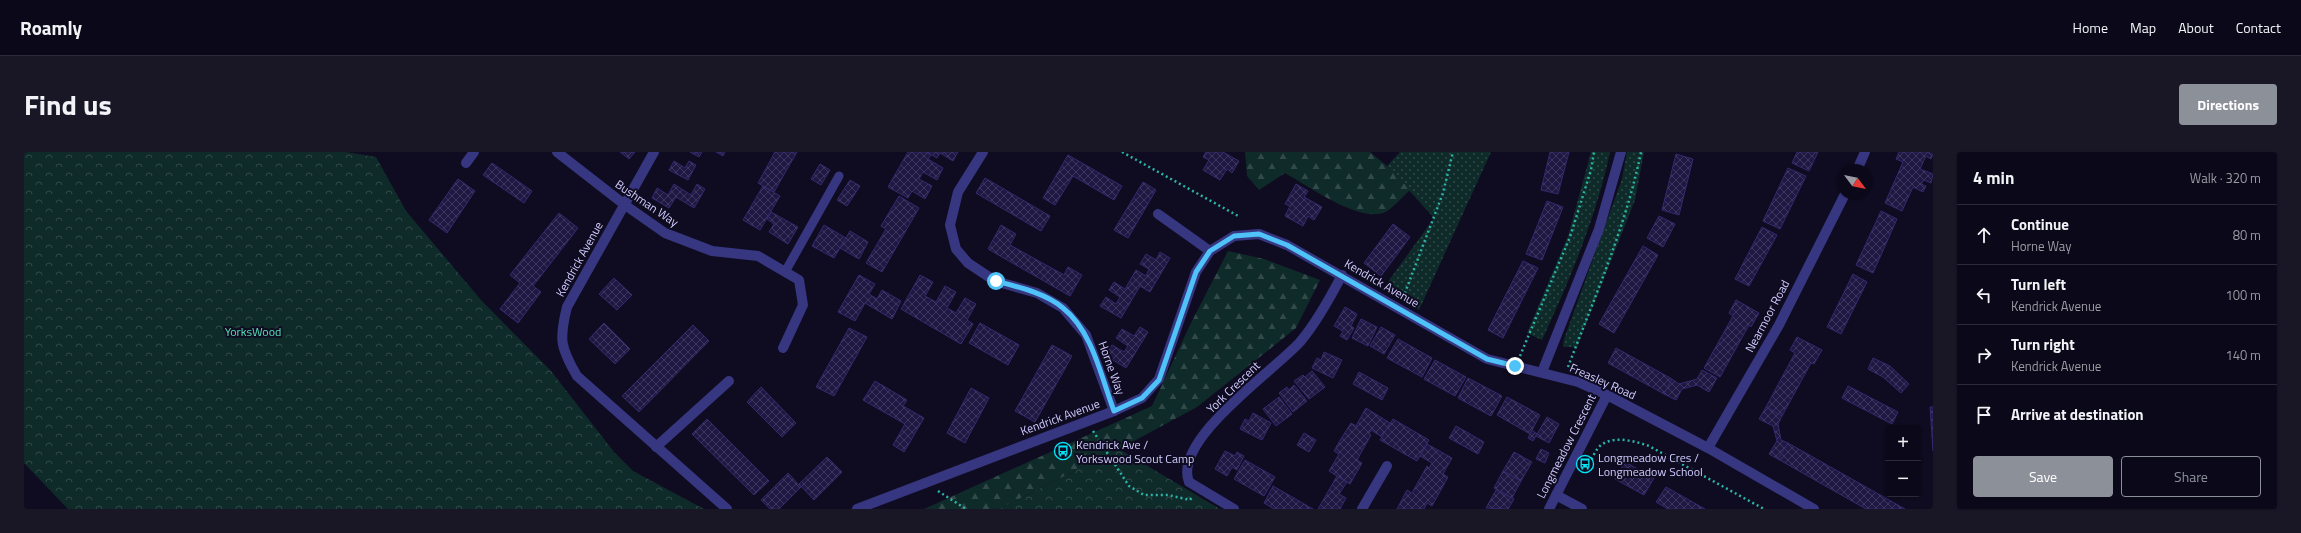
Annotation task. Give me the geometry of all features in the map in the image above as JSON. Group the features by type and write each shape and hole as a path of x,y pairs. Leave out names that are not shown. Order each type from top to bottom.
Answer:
{"street":[{"path":"466,162 474,152"},
{"name":"Bushman Way","path":"557,152 624,205 665,233 712,251 758,256 799,280 803,305 783,348"},
{"name":"Kendrick Avenue","path":"654,152 568,307 562,331 564,354 577,376 727,509"},
{"name":"Horne Way","path":"983,152 958,192 950,225 956,249 968,263 996,281 1037,293 1063,308 1086,335 1114,411"},
{"path":"1542,372 1599,229 1618,167 1621,152"},
{"path":"1860,164 1865,152"},
{"name":"Nearmoor Road","path":"1708,448 1779,325 1843,200"},
{"path":"1158,214 1210,251"},
{"name":"Kendrick Avenue","path":"857,509 1114,411 1142,398 1159,380 1196,272 1210,251 1234,236 1259,234 1287,245 1487,359 1542,372"},
{"name":"York Crescent","path":"1234,509 1189,482 1187,475 1189,459 1207,431 1228,406 1300,342 1328,302 1342,275"},
{"name":"Freasley Road","path":"1542,372 1563,378 1607,395 1708,448 1814,509"},
{"path":"656,447 729,381"},
{"name":"Longmeadow Crescent","path":"1549,509 1607,395"},
{"path":"1362,509 1387,466"},
{"path":"1556,495 1582,509"}],"lane":[{"path":"785,272 839,176"}],"path":[{"path":"1122,152 1240,217"},
{"path":"1399,308 1442,193 1453,152"},
{"path":"1515,366 1529,339 1570,237 1591,170 1594,152"},
{"path":"1563,378 1610,257 1634,188 1641,152"},
{"path":"1086,421 1129,486 1144,494 1168,494 1190,500 1198,488"},
{"path":"1585,473 1599,447 1613,441 1631,440 1648,446 1764,509"},
{"path":"925,483 966,509"}],"green space":[{"name":"YorksWood","path":"24,152 346,152 376,157 406,211 481,300 551,371 614,452 633,471 704,509 68,509 24,463"},
{"path":"1245,152 1370,152 1387,166 1410,190 1390,209 1377,214 1364,213 1350,209 1285,173 1259,190 1247,176"},
{"path":"1400,152 1491,152 1419,310 1385,286 1434,218 1387,166"},
{"path":"1591,152 1610,152 1590,224 1542,340 1527,333 1568,236"},
{"path":"1627,152 1644,152 1635,200 1577,347 1563,347 1564,339 1622,179"},
{"path":"1228,251 1264,259 1320,280 1296,328 1197,407 1119,449 999,509 924,509 1152,406 1190,325"},
{"path":"1119,449 1220,509 999,509"}],"building":[{"path":"620,152 635,152 629,159"},
{"path":"690,152 702,152 699,157"},
{"path":"716,152 725,152 723,156"},
{"path":"775,152 797,152 774,192 758,183"},
{"path":"908,152 926,152 931,155 928,159 943,168 937,180 923,172 919,179 932,186 925,199 912,191 908,198 888,187"},
{"path":"926,152 958,152 953,161 940,153 937,158"},
{"path":"1206,152 1223,152 1239,161 1232,173 1227,169 1220,180 1203,170 1209,160 1203,157"},
{"path":"1550,152 1569,152 1558,194 1541,190"},
{"path":"1797,152 1818,152 1809,171 1792,163"},
{"path":"1899,152 1928,152 1933,154 1931,159 1926,156 1920,169 1933,174 1931,183 1924,180 1921,184 1926,186 1923,192 1913,187 1902,211 1885,203 1903,162 1896,159"},
{"path":"1676,154 1693,159 1679,215 1662,210"},
{"path":"1068,155 1122,186 1114,200 1073,176 1055,205 1043,198"},
{"path":"674,161 685,168 689,161 696,165 688,180 669,170"},
{"path":"492,163 532,191 524,203 483,175"},
{"path":"820,164 830,170 821,185 811,179"},
{"path":"1788,168 1806,176 1780,229 1763,221"},
{"path":"985,178 1050,216 1041,231 976,193"},
{"path":"458,179 475,191 447,233 429,220"},
{"path":"850,180 860,186 847,206 837,200"},
{"path":"1143,182 1156,190 1128,238 1114,230"},
{"path":"674,184 691,195 697,184 705,189 694,208 676,197 669,208 652,198 657,188 668,195"},
{"path":"1296,184 1308,191 1304,197 1322,207 1314,220 1308,216 1303,226 1285,216 1290,206 1285,204"},
{"path":"763,186 780,196 760,230 743,220"},
{"path":"899,196 919,208 882,272 866,263 886,229 881,226"},
{"path":"1547,201 1563,207 1542,260 1526,254"},
{"path":"1881,211 1897,219 1873,273 1856,265"},
{"path":"771,212 798,227 788,244 769,232 774,224 767,219"},
{"path":"559,213 578,228 533,286 541,292 518,323 500,309 520,283 510,275"},
{"path":"1659,216 1675,224 1663,247 1647,238"},
{"path":"1393,224 1410,237 1381,276 1364,263"},
{"path":"824,225 846,238 834,258 812,246"},
{"path":"1001,225 1016,234 1010,245 1064,275 1068,267 1082,275 1070,296 988,249"},
{"path":"1762,227 1777,235 1749,286 1735,279"},
{"path":"850,231 868,242 859,259 840,248"},
{"path":"1643,246 1658,255 1614,333 1599,324"},
{"path":"1160,252 1170,258 1150,292 1140,286 1121,318 1100,306 1106,297 1116,304 1120,297 1109,290 1114,282 1125,289 1136,270 1146,276 1149,269 1140,264 1146,254 1156,260"},
{"path":"1523,261 1538,268 1503,338 1488,330"},
{"path":"1853,274 1867,282 1841,334 1827,327"},
{"path":"859,275 875,284 869,294 877,299 882,290 901,301 892,319 865,303 855,321 838,312"},
{"path":"920,275 933,282 925,296 936,302 945,286 956,292 947,308 956,313 965,298 976,304 967,320 973,324 961,344 901,309"},
{"path":"614,278 632,295 617,310 599,294"},
{"path":"1736,300 1759,313 1751,327 1749,325 1720,377 1704,368 1733,316 1729,313"},
{"path":"1345,307 1357,314 1351,326 1354,328 1347,340 1340,336 1343,331 1334,326"},
{"path":"1361,319 1377,327 1368,346 1352,338"},
{"path":"604,323 630,349 615,364 589,339"},
{"path":"980,323 1019,345 1008,365 969,343"},
{"path":"693,325 709,341 639,412 622,396"},
{"path":"1140,327 1148,332 1126,368 1105,355 1112,345 1124,352 1128,346 1116,338 1122,329 1134,336"},
{"path":"1381,327 1395,335 1384,354 1370,346"},
{"path":"849,328 867,337 834,396 816,387"},
{"path":"1797,337 1822,350 1814,364 1811,363 1782,416 1766,407 1795,353 1790,350"},
{"path":"1398,339 1432,358 1422,377 1387,358"},
{"path":"1052,345 1072,356 1035,422 1015,411"},
{"path":"1616,348 1672,379 1664,394 1608,363"},
{"path":"1324,352 1342,360 1333,378 1312,368 1317,358 1321,360"},
{"path":"1873,358 1890,366 1909,384 1901,393 1883,377 1868,369"},
{"path":"1435,360 1466,377 1455,396 1424,379"},
{"path":"1702,370 1717,378 1709,392 1697,385 1682,389 1676,400 1664,394 1672,379 1679,384 1697,379"},
{"path":"1312,371 1325,387 1309,399 1294,381 1303,375 1305,377"},
{"path":"1359,372 1388,388 1382,400 1353,384"},
{"path":"1468,378 1502,396 1491,416 1458,398"},
{"path":"875,381 907,400 903,406 924,418 904,452 893,445 905,424 863,400"},
{"path":"1294,385 1307,401 1293,412 1279,393 1287,387 1289,390"},
{"path":"1848,386 1898,412 1892,424 1842,398"},
{"path":"761,387 796,423 782,437 747,402"},
{"path":"971,388 989,398 965,443 947,433"},
{"path":"1279,397 1292,414 1276,426 1263,409"},
{"path":"1507,397 1540,415 1530,434 1497,415"},
{"path":"1766,407 1782,416 1778,424 1781,440 1788,443 1778,459 1769,454 1777,441 1773,426 1759,419"},
{"path":"1930,407 1933,407 1933,451"},
{"path":"1366,408 1390,423 1382,437 1371,430 1369,434 1371,435 1357,460 1362,463 1350,484 1329,471 1339,454 1334,451 1339,442 1351,423 1356,426"},
{"path":"1253,413 1271,423 1262,440 1240,429 1245,419 1249,421"},
{"path":"1547,417 1559,424 1549,443 1536,436"},
{"path":"707,419 769,481 754,495 692,434"},
{"path":"1393,419 1429,440 1417,461 1380,440"},
{"path":"1456,426 1484,442 1478,454 1449,438"},
{"path":"1532,430 1537,434 1533,441 1528,438"},
{"path":"1304,433 1316,440 1309,452 1297,445"},
{"path":"1788,443 1905,509 1866,509 1778,459"},
{"path":"1427,444 1452,458 1443,474 1448,477 1432,506 1427,503 1424,509 1397,509 1407,490 1412,493 1427,466 1429,468 1432,463 1420,456"},
{"path":"1541,449 1549,453 1545,463 1536,459"},
{"path":"1225,451 1235,456 1237,452 1244,456 1237,470 1232,467 1227,476 1215,469"},
{"path":"1514,452 1532,462 1521,481 1503,471"},
{"path":"827,457 842,472 814,500 799,484"},
{"path":"1245,460 1275,477 1264,496 1234,479"},
{"path":"1625,462 1654,478 1644,495 1615,479"},
{"path":"1503,471 1521,481 1512,498 1494,488"},
{"path":"788,473 801,487 779,509 770,509 761,500"},
{"path":"1337,476 1347,482 1339,494 1346,498 1340,509 1318,509"},
{"path":"1273,486 1313,509 1274,509 1264,503"},
{"path":"1666,487 1705,509 1668,509 1656,502"},
{"path":"1496,490 1514,499 1508,509 1486,508"}],"place":[{"name":"Kendrick Ave / Yorkswood Scout Camp","path":"1063,451"},
{"name":"Longmeadow Cres / Longmeadow School","path":"1585,464"}],"route":[{"path":"996,281 1037,293 1063,308 1086,335 1114,411 1142,398 1159,380 1196,272 1210,251 1234,236 1259,234 1287,245 1487,359 1515,366"}]}
